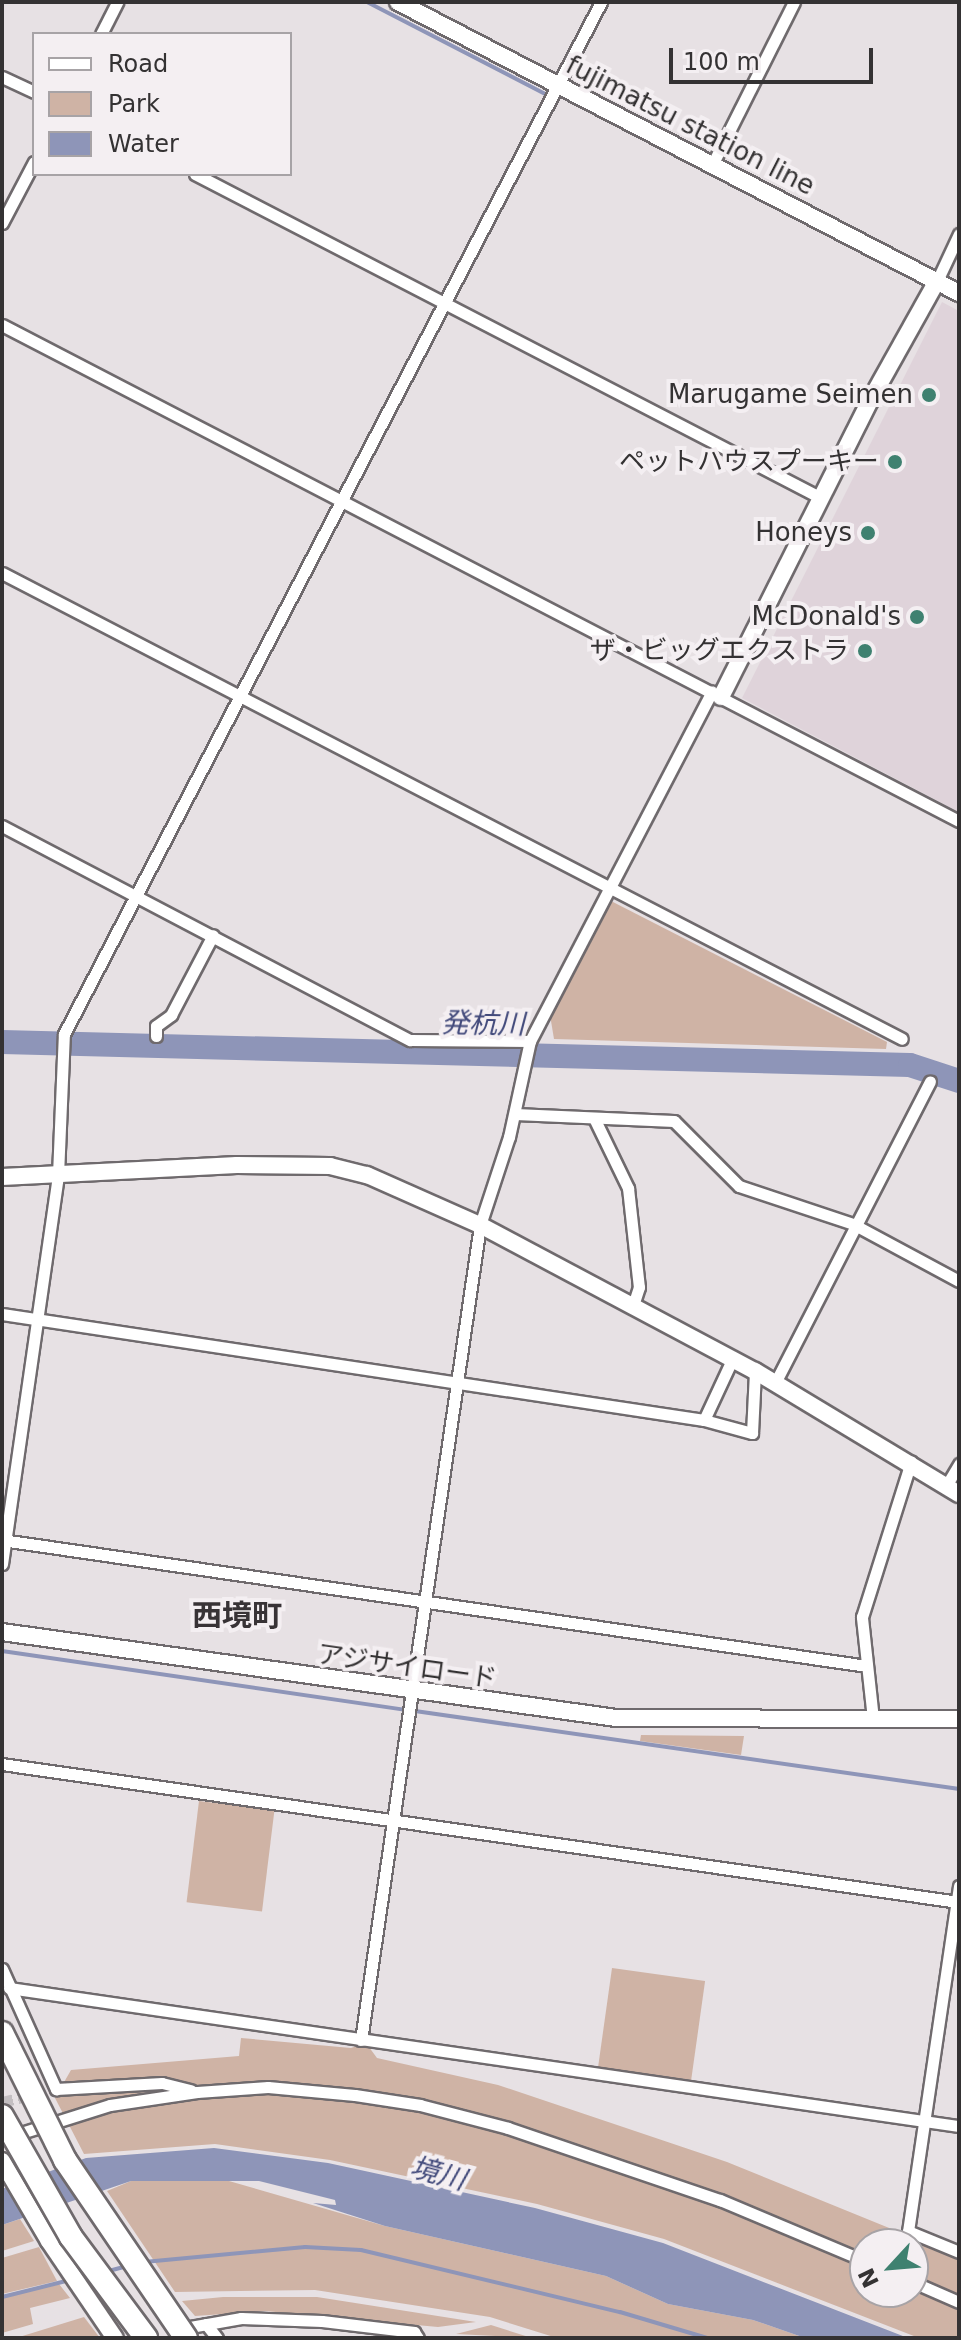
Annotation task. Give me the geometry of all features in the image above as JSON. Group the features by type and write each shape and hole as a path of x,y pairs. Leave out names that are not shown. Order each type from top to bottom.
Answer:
{"highway":[{"path":"2,2033 65,2160 188,2333"},
{"path":"2,2116 71,2237 146,2338"}],"street":[{"path":"102,32 117,2"},
{"name":"fujimatsu station line","path":"398,2 959,293"},
{"path":"2,1564 58,1175 64,1034 601,2"},
{"path":"712,165 794,2"},
{"path":"2,77 32,91"},
{"path":"2,223 32,166"},
{"path":"199,176 821,498"},
{"path":"361,2040 480,1225 515,1114 530,1041 608,889 716,695 937,281 959,234"},
{"path":"2,325 959,821"},
{"path":"2,573 902,1039"},
{"path":"2,826 410,1040 530,1041"},
{"path":"156,1036 156,1026 171,1015 213,935"},
{"path":"775,1383 853,1224 930,1082"},
{"path":"515,1114 595,1120 674,1121 739,1186 853,1224 959,1281"},
{"path":"595,1120 628,1188 639,1287 633,1306"},
{"path":"2,1177 330,1166 367,1175 480,1225 755,1371 911,1462 952,1490 959,1464"},
{"path":"2,1314 456,1380 704,1420 752,1433 755,1371"},
{"path":"704,1420 732,1360"},
{"path":"873,1719 862,1617 911,1462"},
{"path":"4,1540 867,1666"},
{"name":"アジサイロード","path":"2,1632 410,1693 616,1718 959,1719"},
{"path":"2,1764 958,1901"},
{"path":"959,1886 908,2231 959,2252"},
{"path":"2,1969 56,2089 162,2083 197,2092"},
{"path":"9,1988 959,2126"},
{"path":"2,2139 110,2105 197,2092 268,2087 420,2105 508,2128 720,2200 849,2254"},
{"path":"2,2161 115,2338"},
{"path":"929,2289 959,2302"},
{"path":"188,2333 206,2324 241,2318 322,2321 414,2332 418,2338"},
{"path":"206,2324 217,2338"}],"shaded area":[{"path":"942,302 959,311 959,812 742,698"}],"green space":[{"path":"611,901 887,1042 886,1049 554,1039 550,1015"},
{"path":"641,1735 744,1736 741,1755 640,1741"},
{"path":"199,1801 274,1810 262,1912 187,1902"},
{"path":"612,1968 705,1981 691,2080 598,2067"},
{"path":"241,2038 351,2048 366,2043 377,2058 498,2085 727,2162 889,2228 849,2228 849,2308 929,2308 929,2245 959,2258 959,2338 919,2338 664,2239 537,2204 330,2160 215,2144 84,2154 55,2098 71,2070 239,2056"},
{"path":"222,2179 385,2226 606,2276 668,2304 753,2320 805,2338 557,2338 490,2317 315,2290 175,2292 107,2191 131,2181"},
{"path":"20,2219 34,2241 2,2251 2,2225"},
{"path":"39,2247 57,2281 2,2294 2,2258"},
{"path":"59,2284 70,2298 30,2308 33,2324 2,2333 2,2298"},
{"path":"223,2297 317,2297 476,2322 438,2327 265,2311 195,2316 182,2301"},
{"path":"84,2317 100,2338 16,2338"},
{"path":"491,2325 532,2338 456,2334"}],"water":[{"path":"214,2148 328,2163 535,2208 663,2243 908,2338 805,2338 753,2320 668,2304 606,2276 385,2226 313,2203 336,2205 335,2200 259,2181 131,2181 2,2225 2,2189 86,2158"}],"waterway":[{"path":"367,2 545,94"},
{"name":"発杭川","path":"2,1042 910,1065 959,1081"},
{"path":"2,1651 404,1710"},
{"path":"415,1711 959,1789"},
{"path":"144,2262 305,2247 361,2250 620,2312 707,2338"},
{"path":"105,2272 128,2266"},
{"path":"2,2297 70,2280"}],"tunnel":[{"path":"2,2102 56,2089"}],"place":[{"name":"Marugame Seimen","path":"929,395"},
{"name":"ペットハウスプーキー","path":"895,462"},
{"name":"Honeys","path":"868,533"},
{"name":"McDonald's","path":"917,617"},
{"name":"ザ・ビッグエクストラ","path":"865,651"}],"district":[{"name":"西境町","path":"237,1616"}],"water label":[{"name":"境川","path":"438,2174"}]}
